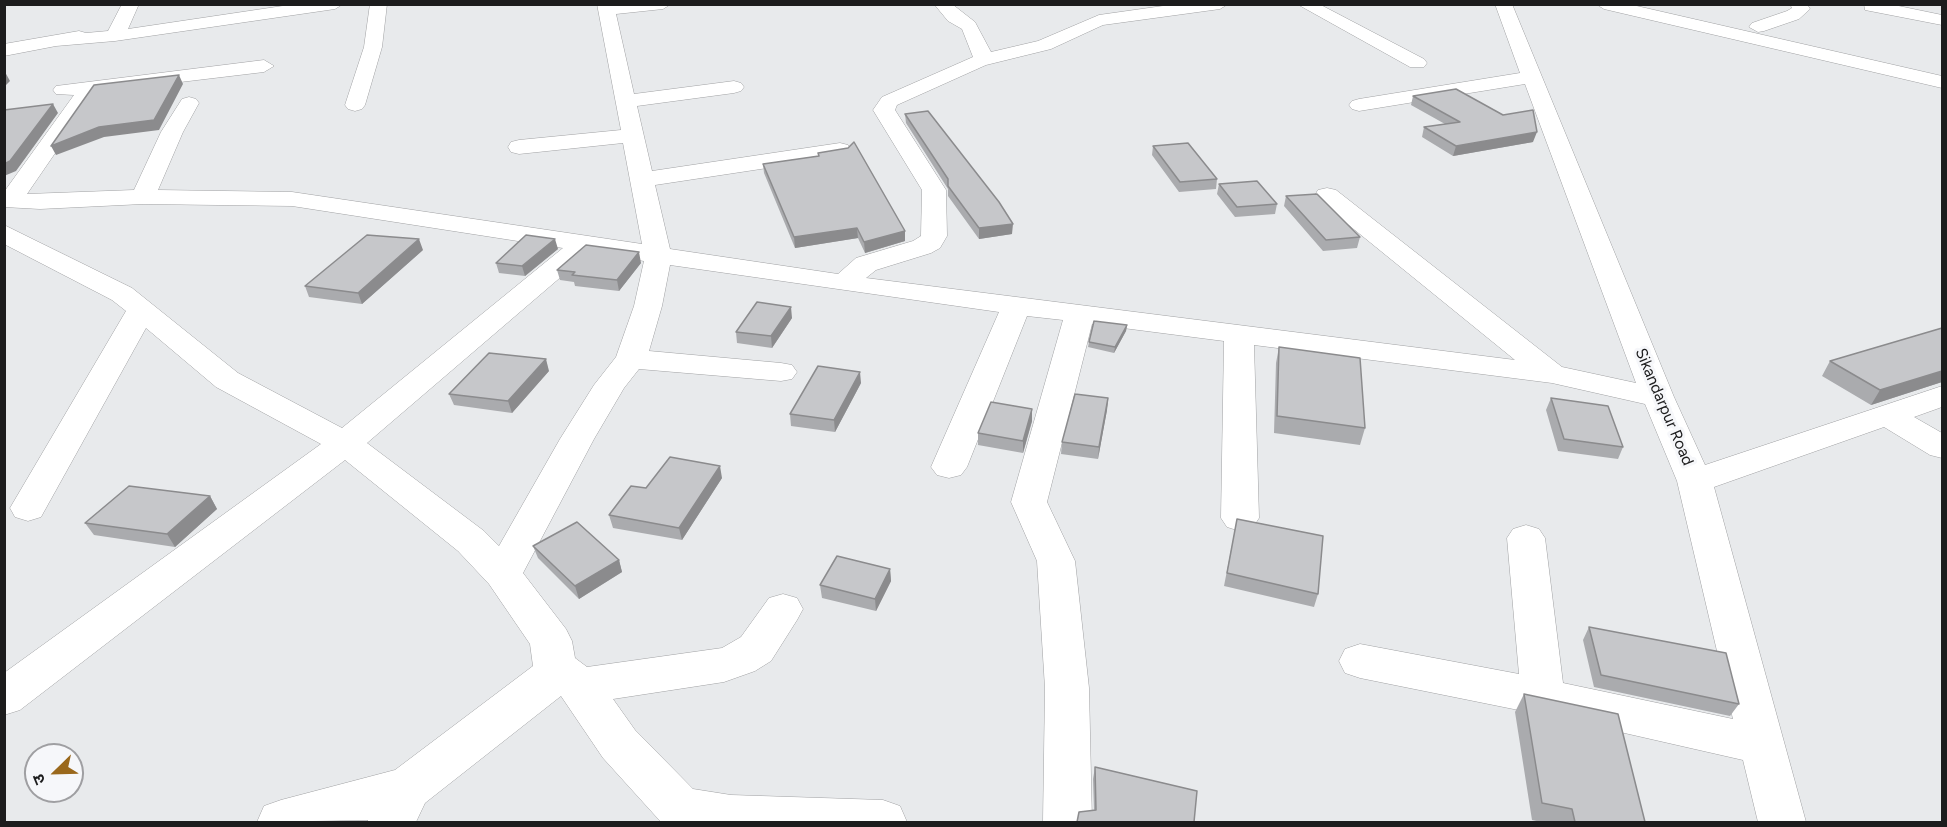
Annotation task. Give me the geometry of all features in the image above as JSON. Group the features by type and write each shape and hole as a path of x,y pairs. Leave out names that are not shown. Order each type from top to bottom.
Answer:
{"street":[{"path":"117,31 131,4"},
{"path":"4,50 117,31 245,4"},
{"path":"117,31 335,4"},
{"path":"355,105 373,47 379,4"},
{"path":"503,574 577,439 610,385 632,359 648,306 658,256 606,7 663,4"},
{"path":"942,4 974,33 982,52 982,58 979,61"},
{"path":"844,283 866,264 922,247 934,236 934,190 884,110 889,101 979,61 1044,45 1099,20 1220,4"},
{"path":"1305,4 1417,63"},
{"name":"Sikandarpur Road","path":"1503,4 1534,77 1658,397 1695,481 1782,822"},
{"path":"1604,4 1942,82"},
{"path":"1656,4 1942,68"},
{"path":"1758,27 1793,15 1801,9 1798,4"},
{"path":"1871,6 1942,20"},
{"path":"63,90 264,66"},
{"path":"1359,105 1534,77"},
{"path":"8,200 90,87"},
{"path":"626,101 734,87"},
{"path":"143,196 172,132 189,103"},
{"path":"519,147 633,135"},
{"path":"642,180 840,150"},
{"path":"1327,195 1552,374"},
{"path":"8,200 40,202 143,196 292,199 844,283 1552,374 1658,397"},
{"path":"4,233 122,294 227,380 345,443 471,542 503,574 551,641 568,677 619,744 680,809 731,820 853,819 883,822"},
{"path":"4,697 345,443 585,243"},
{"path":"949,467 1016,306"},
{"path":"28,508 141,310"},
{"path":"1067,822 1067,688 1056,561 1029,502 1080,313"},
{"path":"1239,334 1240,518"},
{"path":"632,359 781,372"},
{"path":"1695,481 1942,396"},
{"path":"1889,416 1942,447"},
{"path":"1526,538 1544,698"},
{"path":"281,822 400,805 547,682 568,677 724,664 740,659 756,650 783,609"},
{"path":"1360,661 1762,745"}],"building":[{"path":"179,75 154,120 99,127 51,146 94,85"},
{"path":"1456,89 1503,115 1533,110 1537,132 1456,146 1424,127 1460,122 1413,96"},
{"path":"53,104 10,161 4,164 4,110"},
{"path":"928,111 999,202 1013,224 979,228 948,186 948,179 905,114"},
{"path":"854,142 905,231 864,242 857,228 794,237 763,164 819,156 818,153 848,148"},
{"path":"1188,143 1217,179 1180,182 1153,146"},
{"path":"1257,181 1277,204 1237,207 1219,184"},
{"path":"1317,194 1360,237 1326,240 1286,196"},
{"path":"367,235 419,239 358,293 305,286"},
{"path":"526,235 555,239 522,266 496,263"},
{"path":"586,245 639,252 617,280 572,275 575,272 557,270"},
{"path":"757,302 791,307 771,336 736,332"},
{"path":"1094,321 1127,325 1115,347 1089,342"},
{"path":"1942,328 1942,371 1880,390 1830,361"},
{"path":"1279,347 1360,358 1365,428 1277,416"},
{"path":"489,353 546,359 508,401 449,394"},
{"path":"818,366 860,372 834,420 790,414"},
{"path":"1075,394 1108,398 1099,447 1062,442"},
{"path":"1551,398 1608,406 1623,447 1564,439"},
{"path":"991,402 1032,409 1023,441 978,433"},
{"path":"670,457 720,466 679,528 609,515 631,486 646,488"},
{"path":"129,486 210,496 167,534 85,523"},
{"path":"1237,519 1323,536 1318,594 1227,573"},
{"path":"577,522 619,560 575,586 533,546"},
{"path":"837,556 890,569 875,599 820,585"},
{"path":"1589,627 1726,653 1739,704 1601,675"},
{"path":"1524,694 1618,714 1645,822 1575,822 1572,809 1542,803"},
{"path":"1095,767 1197,791 1194,822 1077,822 1079,812 1096,810"}]}
